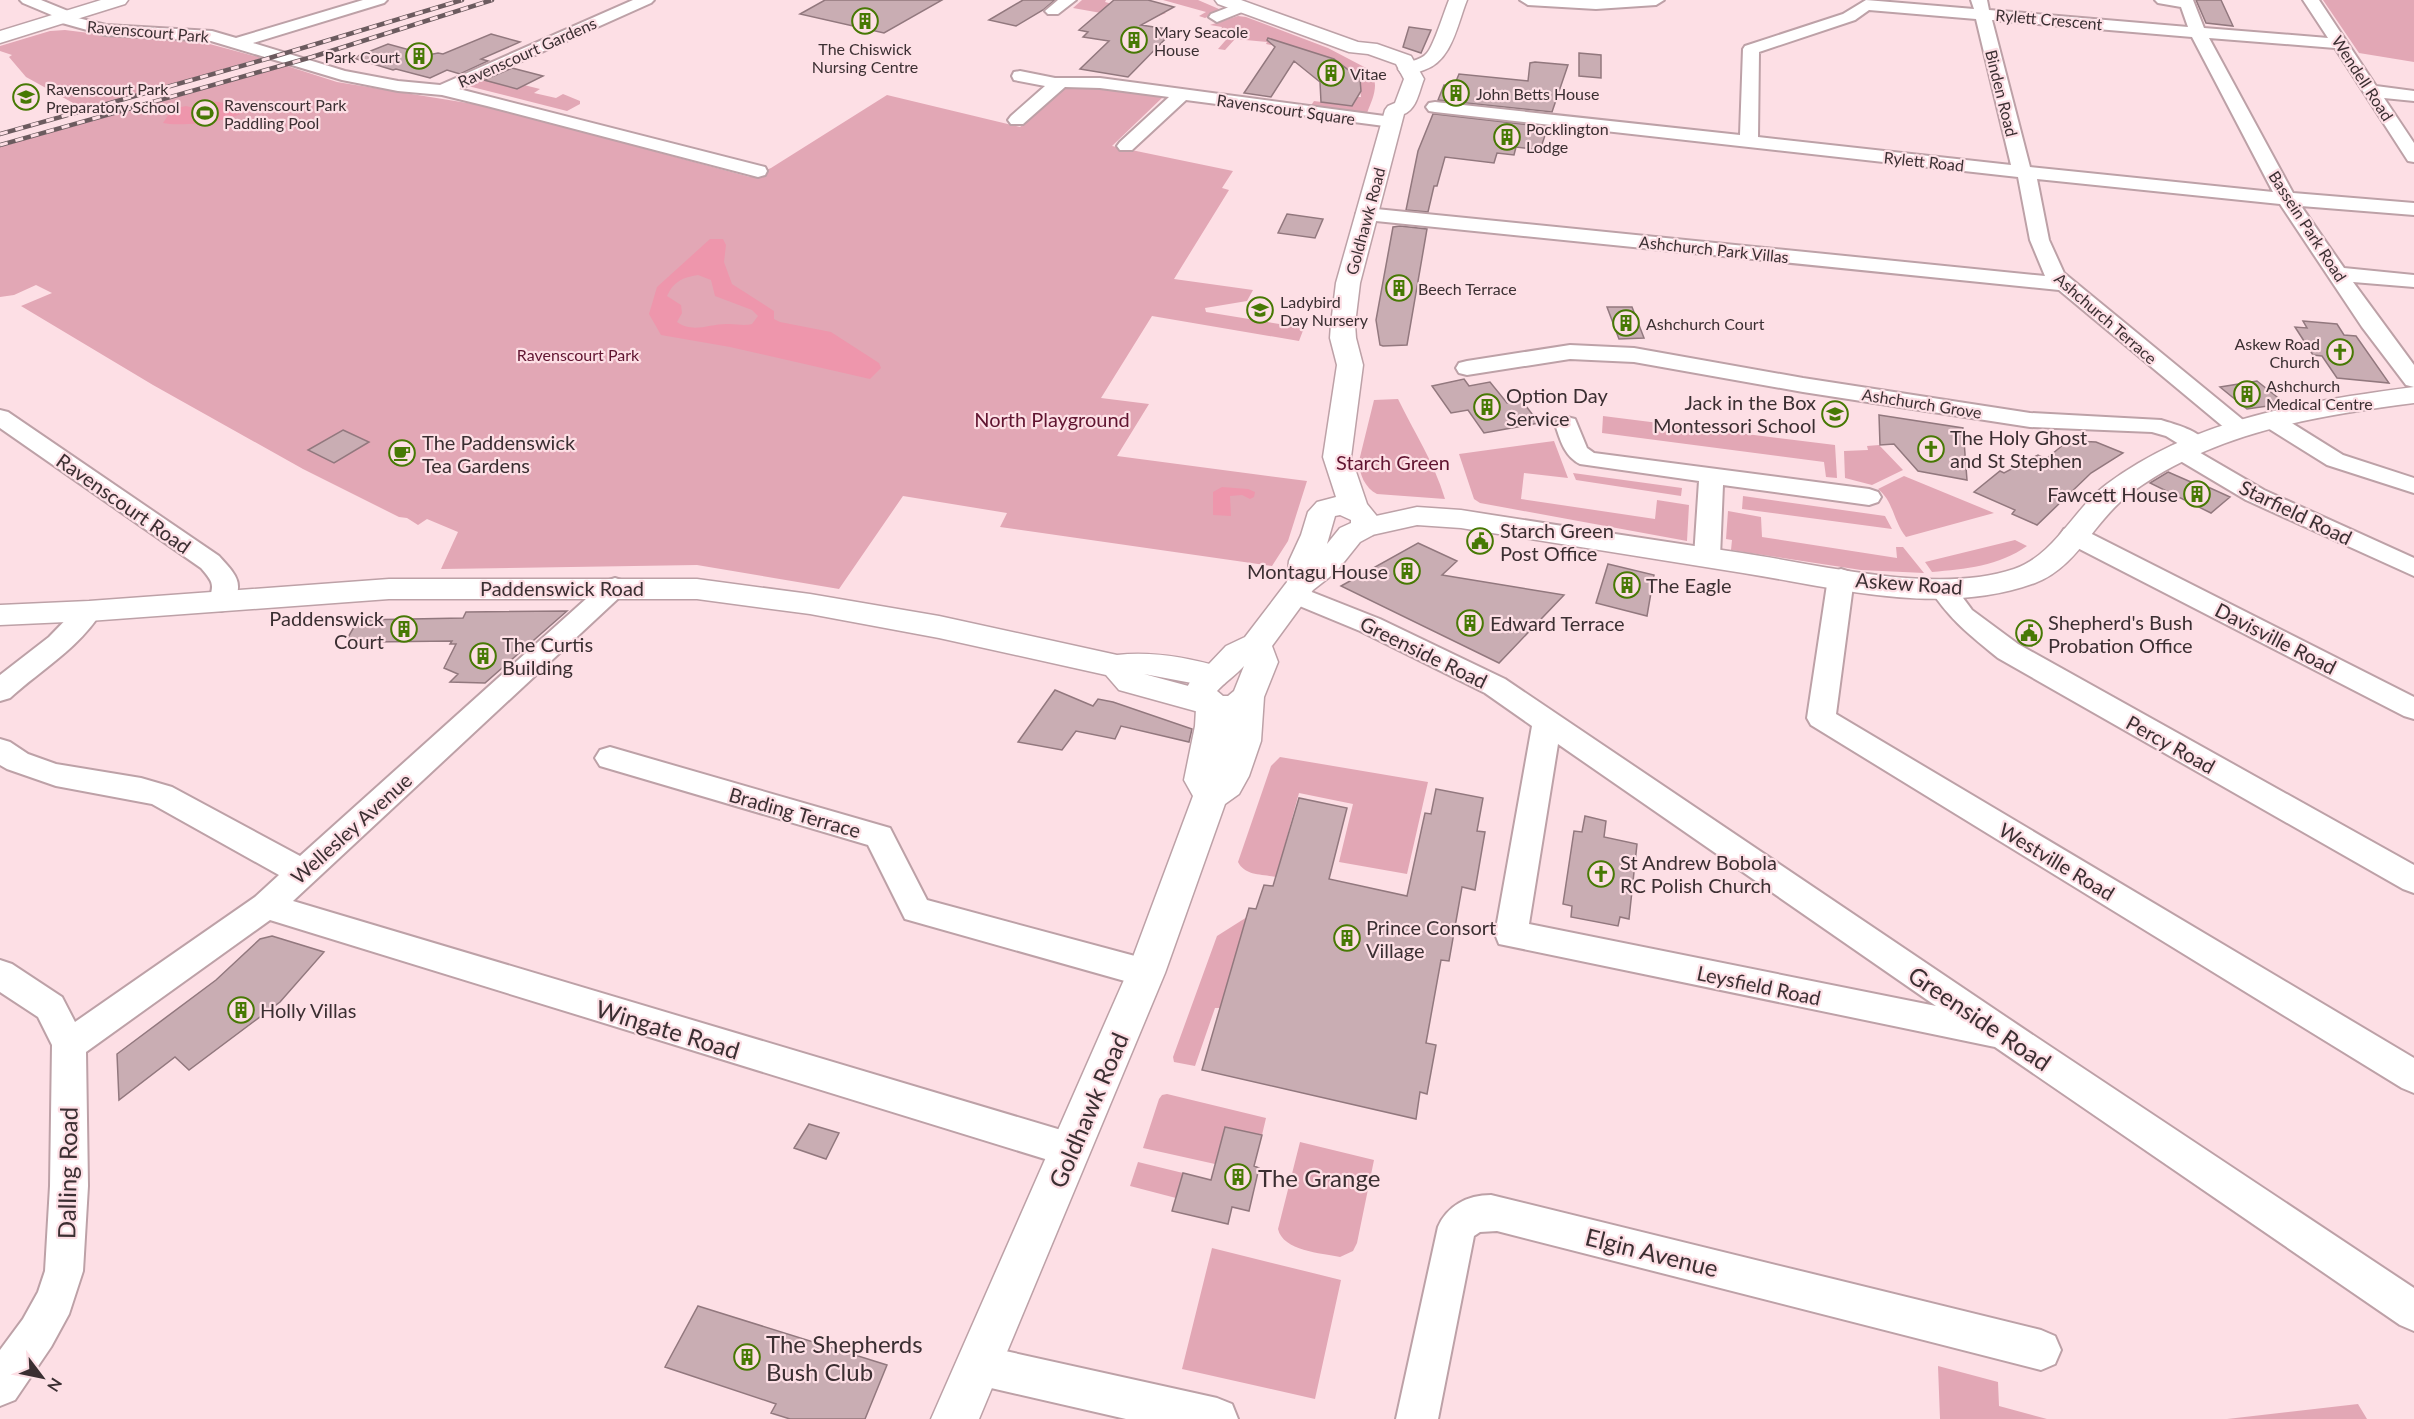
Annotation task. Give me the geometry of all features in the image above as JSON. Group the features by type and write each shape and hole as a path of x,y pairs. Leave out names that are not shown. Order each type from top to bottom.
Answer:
{"main road":[{"path":"0,37 119,0"},
{"path":"1221,8 1242,7 1356,48 1360,54 1408,69 1422,65 1436,56 1458,0"},
{"name":"Goldhawk Road","path":"1357,520 1346,486 1344,468 1337,457 1350,365 1343,324 1348,283 1393,116 1389,105 1399,76 1408,69"},
{"name":"Askew Road","path":"1357,520 1417,516 1461,519 1841,578 1943,589 1984,586 2027,575 2044,565 2113,493 2136,476 2188,447 2271,420 2342,405 2414,395"},
{"path":"1298,588 1304,561 1323,517 1322,489 1328,466 1337,457"},
{"path":"1323,517 1334,534 1357,520"},
{"path":"1210,796 1201,780 1212,726 1212,689 1237,654 1256,645 1298,588 1325,565 1357,520"},
{"name":"Paddenswick Road","path":"0,615 89,611 388,589 615,587 697,589 810,604 939,627 1117,666 1130,682 1212,689"},
{"name":"Goldhawk Road","path":"955,1419 1146,973 1210,796 1227,786 1232,776 1244,741 1249,695 1262,662 1256,645"},
{"path":"1212,689 1233,707 1249,695"}],"street":[{"name":"Ravenscourt Park","path":"28,0 64,17 105,30 197,34 237,43 363,80 442,90 758,171"},
{"path":"237,43 379,0"},
{"name":"Ravenscourt Gardens","path":"442,90 646,0"},
{"path":"1053,11 1068,0"},
{"path":"1528,0 1589,4 1656,0"},
{"name":"Bassein Park Road","path":"2163,0 2187,3 2198,32 2286,198 2370,322 2414,380"},
{"name":"Wendell Road","path":"2311,0 2414,157"},
{"name":"Rylett Crescent","path":"1749,141 1751,49 1849,17 1866,4 1981,7 2198,32 2341,44"},
{"name":"Binden Road","path":"1981,7 2024,172"},
{"name":"Ravenscourt Square","path":"1020,76 1058,84 1061,82 1100,83 1288,107 1393,116"},
{"path":"1017,120 1058,84"},
{"path":"2371,91 2414,96"},
{"path":"1126,146 1181,94"},
{"name":"Rylett Road","path":"1435,106 2192,191 2414,209"},
{"name":"Ashchurch Terrace","path":"2024,172 2039,236 2051,270 2063,284 2240,429"},
{"name":"Ashchurch Park Villas","path":"1366,214 2063,284"},
{"path":"2338,274 2414,281"},
{"name":"Ashchurch Grove","path":"1467,369 1559,354 1608,352 2030,420 2153,425 2174,431 2188,447"},
{"name":"Ravenscourt Road","path":"0,417 210,562 225,579 226,590 221,602"},
{"path":"2271,420 2335,460 2414,486"},
{"path":"1567,424 1576,450 1580,456 1588,459 1869,497"},
{"name":"Starfield Road","path":"2188,447 2255,495 2414,568"},
{"path":"1707,557 1711,476"},
{"name":"Davisville Road","path":"2073,535 2414,709"},
{"name":"Westville Road","path":"1841,578 1821,718 2414,1077"},
{"name":"Wellesley Avenue","path":"69,1045 266,906 615,587"},
{"name":"Greenside Road","path":"1298,588 1492,685 2414,1311"},
{"name":"Percy Road","path":"1943,589 1963,616 2008,651 2414,880"},
{"path":"0,691 18,674 69,635 89,611"},
{"name":"Leysfield Road","path":"1547,724 1511,934 2006,1036"},
{"path":"0,750 12,759 39,770 140,788 161,795 302,872"},
{"name":"Brading Terrace","path":"610,758 879,836 916,910 1146,973"},
{"name":"Wingate Road","path":"266,906 1071,1150"},
{"name":"Dalling Road","path":"0,974 50,1007 69,1045 69,1186 64,1271 55,1300 37,1333 0,1385"},
{"name":"Elgin Avenue","path":"1418,1419 1458,1227 1468,1216 1478,1212 1497,1213 2041,1350"},
{"path":"978,1365 1217,1419"}],"green space":[{"path":"1082,0 1106,0 1105,2 1153,15 1160,11 1166,13 1146,21 1073,8"},
{"path":"1163,0 1198,0 1219,9 1219,12 1205,18 1199,16 1206,12"},
{"path":"2323,0 2414,0 2414,62 2359,53"},
{"path":"1238,16 1328,48 1368,69 1375,85 1367,113 1310,107 1314,101 1352,106 1356,97 1361,97 1360,90 1292,49 1266,44 1267,42 1235,39 1225,50 1218,49 1232,33 1220,31 1222,27 1210,25"},
{"path":"65,30 121,37 191,39 262,58 84,109 26,77 9,57 12,55 0,51 0,46 50,31"},
{"name":"Ravenscourt Park","path":"287,66 337,82 486,106 750,177 771,168 887,95 1020,127 1067,85 1101,87 1163,97 1112,146 1233,171 1222,188 1229,190 1174,279 1253,290 1247,301 1205,308 1206,312 1304,328 1299,341 1152,316 1101,398 1149,404 1117,456 1307,481 1288,541 1272,566 1000,527 1007,513 903,496 839,589 697,565 441,569 458,532 427,519 418,525 303,469 153,385 21,306 52,293 36,285 14,295 0,297 0,147"},
{"path":"486,75 502,79 495,83 517,89 524,85 540,89 534,93 556,98 563,94 580,101 580,104 567,111 464,85"},
{"name":"Starch Green","path":"1398,399 1430,460 1445,499 1377,494 1364,480 1359,461 1374,400"},
{"path":"1603,416 1835,445 1837,478 1826,477 1824,462 1602,433"},
{"path":"1554,441 1568,478 1524,473 1521,499 1655,519 1657,500 1689,505 1687,541 1480,503 1474,499 1459,454"},
{"path":"1879,445 1903,470 1872,485 1845,478 1844,451 1868,450 1867,446"},
{"path":"1573,473 1682,488 1681,496 1576,480"},
{"path":"1904,476 1994,513 1906,537 1887,500 1878,489"},
{"path":"1743,496 1885,516 1892,529 1742,509"},
{"path":"1728,511 1761,517 1762,537 1897,558 1896,547 1903,547 1924,573 1861,570 1731,550 1732,540 1726,539"},
{"path":"2015,540 2027,546 2005,558 1981,565 1932,572 1925,562"},
{"path":"1280,757 1428,782 1407,874 1339,862 1353,804 1299,793 1276,877 1254,874 1241,867 1238,862 1271,766"},
{"path":"1247,917 1220,1008 1215,1008 1195,1066 1174,1062 1173,1057 1217,936"},
{"path":"1167,1094 1266,1118 1262,1135 1225,1127 1215,1164 1143,1148 1159,1099 1162,1095"},
{"path":"1300,1142 1374,1160 1357,1243 1353,1251 1340,1257 1295,1246 1281,1236 1278,1229"},
{"path":"1138,1162 1183,1173 1176,1198 1130,1186"},
{"path":"1212,1248 1341,1280 1315,1399 1182,1369"},
{"path":"1938,1366 1998,1382 1999,1406 2047,1419 1940,1419"},
{"path":"2358,1404 2367,1419 2227,1419"}],"shaded area":[{"name":"Ravenscourt Park Paddling Pool","path":"210,101 241,105 247,109 220,120 181,124 163,123 172,109 186,106 194,108"},
{"path":"710,239 723,239 726,245 724,262 732,284 774,311 774,319 831,332 879,363 881,368 870,379 730,347 661,335 649,314 657,287","holes":["698,275 711,280 715,296 752,310 758,316 752,324 722,324 696,328 677,322 682,313 681,305 667,296 672,287 683,279"]},
{"path":"1222,487 1248,489 1255,492 1254,497 1250,499 1242,495 1230,496 1231,516 1213,515 1213,492"}],"building":[{"path":"825,0 942,0 884,33 800,14"},
{"path":"1023,0 1055,0 1016,26 989,20"},
{"path":"1114,0 1148,0 1174,7 1141,25 1174,30 1128,77 1080,69 1109,41 1083,37 1088,32 1079,30"},
{"path":"2196,0 2221,0 2233,26 2206,23"},
{"path":"1409,27 1431,30 1421,53 1403,47"},
{"name":"Park Court","path":"491,34 520,42 481,59 488,61 460,74 447,70 430,78 353,58 388,44 428,55 443,54"},
{"path":"1268,38 1334,59 1360,79 1361,91 1352,106 1321,102 1320,82 1294,61 1271,97 1244,93 1275,47 1267,40"},
{"path":"1579,53 1601,55 1601,78 1579,76"},
{"path":"1530,63 1568,65 1552,112 1438,100 1444,85 1454,86 1459,74 1528,81"},
{"path":"512,68 543,76 517,89 484,80"},
{"path":"1433,114 1548,127 1540,150 1516,147 1514,155 1497,153 1494,163 1445,157 1437,186 1434,186 1428,212 1406,210 1418,151"},
{"path":"1287,214 1323,219 1315,238 1278,233"},
{"name":"Beech Terrace","path":"1393,227 1427,229 1407,345 1383,346 1380,345 1376,320"},
{"path":"1607,307 1632,307 1644,338 1619,339"},
{"name":"Askew Road Church","path":"2303,321 2337,324 2344,335 2356,336 2389,383 2337,378 2322,356 2313,355 2295,327 2307,328"},
{"name":"Option Day Service","path":"1464,379 1469,386 1490,382 1507,403 1522,401 1539,423 1484,433 1468,410 1451,413 1432,386"},
{"name":"Ashchurch Medical Centre","path":"2257,381 2282,401 2279,401 2282,404 2247,409 2220,387"},
{"name":"The Holy Ghost and St Stephen","path":"1879,415 1963,428 1967,480 1918,471 1894,444 1880,445"},
{"path":"343,430 369,442 334,463 308,450"},
{"path":"2075,441 2096,442 2123,453 2091,473 2037,525 2012,514 2015,510 1974,492 2000,471 2004,473 2038,455 2046,459 2064,444 2069,446"},
{"name":"Fawcett House","path":"2168,472 2230,497 2211,513 2150,483"},
{"path":"1418,543 1457,561 1442,575 1564,595 1499,663 1341,586"},
{"name":"The Eagle","path":"1608,564 1654,575 1647,616 1596,603"},
{"name":"The Curtis Building","path":"567,611 485,683 450,682 458,674 444,668 456,644 450,644 452,641 372,642 374,639 347,639 358,620 463,618 466,612"},
{"path":"1055,690 1093,706 1098,699 1113,702 1192,729 1189,742 1121,726 1115,739 1076,731 1062,750 1018,742"},
{"name":"Prince Consort Village","path":"1436,789 1483,798 1477,831 1485,832 1475,890 1462,887 1449,961 1441,960 1426,1043 1436,1045 1427,1094 1420,1092 1416,1119 1202,1070 1249,908 1256,909 1264,885 1273,886 1299,798 1347,808 1329,879 1407,896 1425,813 1431,814"},
{"name":"St Andrew Bobola RC Polish Church","path":"1585,816 1606,821 1604,837 1637,844 1629,919 1620,917 1618,926 1571,917 1572,906 1563,904 1574,831 1582,832"},
{"path":"272,936 324,952 280,1002 189,1070 175,1057 119,1100 117,1054 216,980 260,939"},
{"path":"809,1124 839,1133 826,1159 794,1148"},
{"name":"The Grange","path":"1225,1127 1262,1135 1254,1166 1259,1168 1249,1211 1232,1207 1228,1224 1172,1211 1183,1173 1211,1180"},
{"name":"The Shepherds Bush Club","path":"698,1306 887,1365 865,1419 790,1419 771,1413 776,1404 665,1367"}],"railway":[{"path":"0,134 266,59 462,0"},
{"path":"0,145 312,57 492,0"}],"place":[{"name":"The Chiswick Nursing Centre","path":"865,21"},
{"name":"Mary Seacole House","path":"1134,40"},
{"name":"Park Court","path":"419,56"},
{"name":"Vitae","path":"1331,73"},
{"name":"John Betts House","path":"1456,93"},
{"name":"Ravenscourt Park Preparatory School","path":"26,97"},
{"name":"Ravenscourt Park Paddling Pool","path":"205,113"},
{"name":"Pocklington Lodge","path":"1507,137"},
{"name":"Beech Terrace","path":"1399,288"},
{"name":"Ladybird Day Nursery","path":"1260,310"},
{"name":"Ashchurch Court","path":"1626,323"},
{"name":"Askew Road Church","path":"2340,352"},
{"name":"Ashchurch Medical Centre","path":"2247,394"},
{"name":"Option Day Service","path":"1487,407"},
{"name":"Jack in the Box Montessori School","path":"1835,414"},
{"name":"The Holy Ghost and St Stephen","path":"1931,449"},
{"name":"The Paddenswick Tea Gardens","path":"402,453"},
{"name":"Fawcett House","path":"2197,494"},
{"name":"Starch Green Post Office","path":"1480,541"},
{"name":"Montagu House","path":"1407,571"},
{"name":"The Eagle","path":"1627,585"},
{"name":"Edward Terrace","path":"1470,623"},
{"name":"Paddenswick Court","path":"404,629"},
{"name":"Shepherd's Bush Probation Office","path":"2029,633"},
{"name":"The Curtis Building","path":"483,656"},
{"name":"St Andrew Bobola RC Polish Church","path":"1601,874"},
{"name":"Prince Consort Village","path":"1347,938"},
{"name":"Holly Villas","path":"241,1010"},
{"name":"The Grange","path":"1238,1177"},
{"name":"The Shepherds Bush Club","path":"747,1357"}],"park label":[{"name":"North Playground","path":"1052,419"}]}
